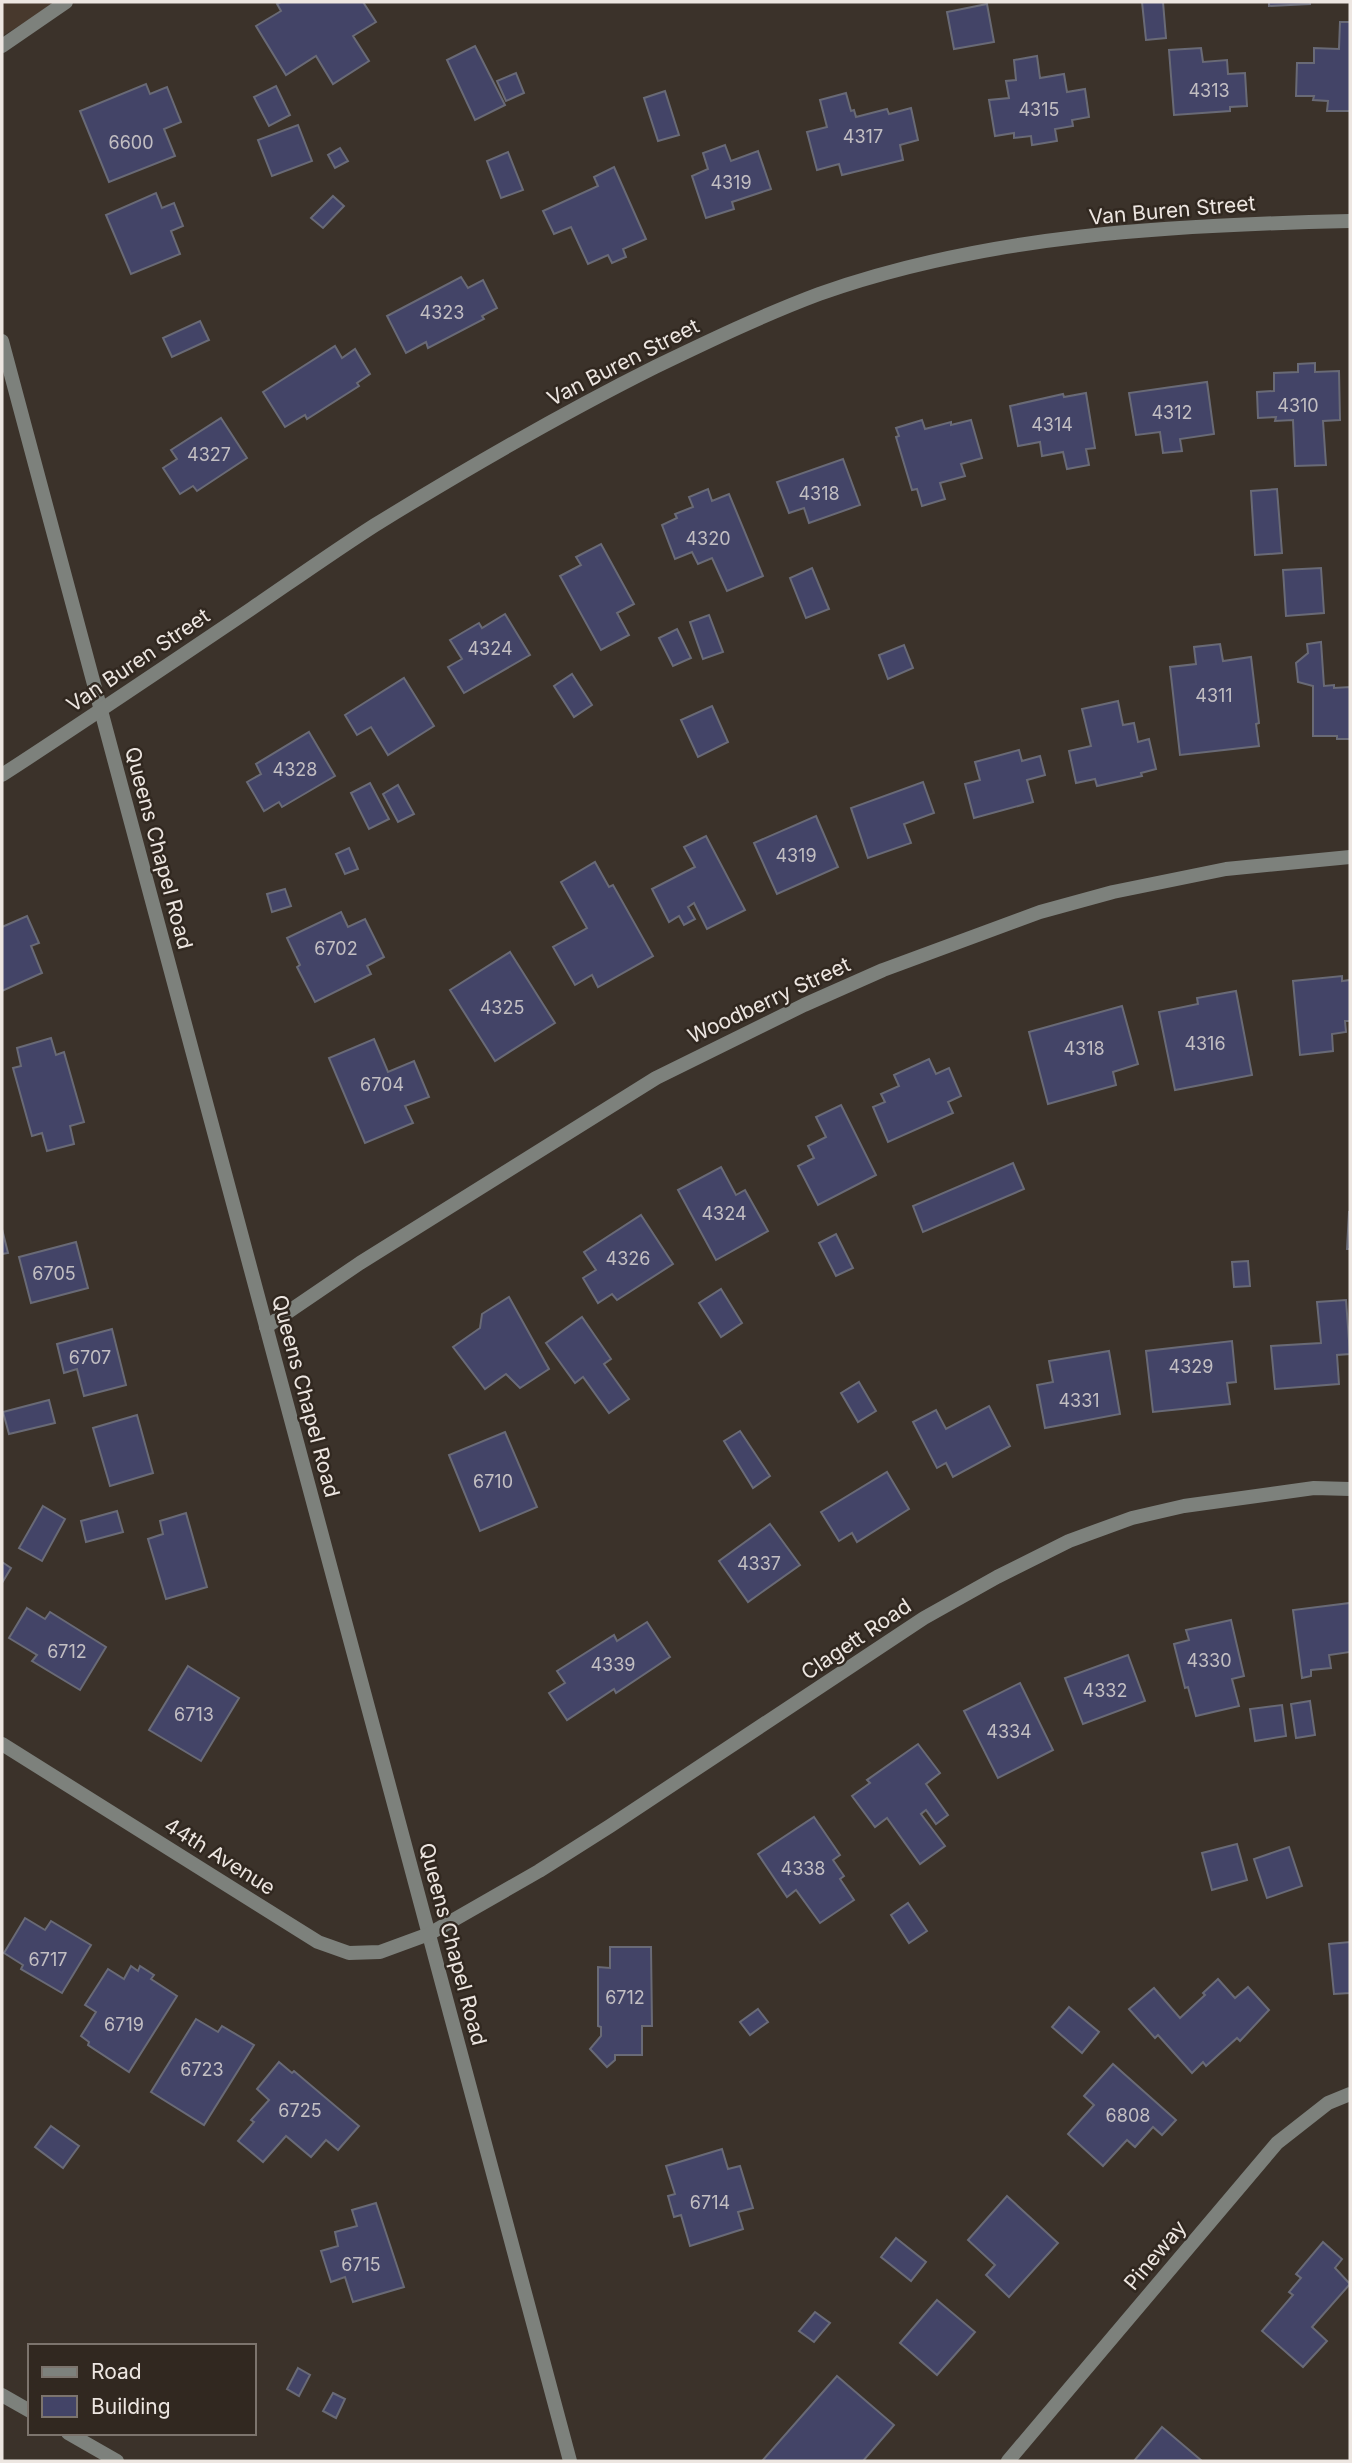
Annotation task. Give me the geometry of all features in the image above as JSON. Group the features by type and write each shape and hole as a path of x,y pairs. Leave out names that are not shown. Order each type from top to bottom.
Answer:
{"street":[{"path":"2,46 66,2"},
{"name":"Van Buren Street","path":"2,775 373,527 533,431 704,343 821,293 975,252 1223,224 1350,222"},
{"name":"Queens Chapel Road","path":"2,341 570,2461"},
{"name":"Woodberry Street","path":"266,1327 360,1262 656,1078 804,1005 872,975 1040,912 1113,892 1226,869 1350,858"},
{"name":"Clagett Road","path":"429,1934 539,1871 610,1826 924,1618 1069,1541 1132,1518 1184,1506 1314,1488 1350,1489"},
{"name":"44th Avenue","path":"2,1744 318,1942 349,1953 380,1952 429,1934"},
{"name":"Pineway","path":"1008,2461 1276,2143 1328,2103 1350,2094"},
{"path":"2,2395 28,2410"},
{"path":"72,2435 117,2461"}],"shaded area":[{"path":"2,2 59,2 2,36"}],"building":[{"path":"363,2 376,22 353,36 369,61 333,84 316,56 286,75 256,26 281,11 277,4"},
{"path":"1142,2 1163,2 1166,38 1146,40"},
{"path":"1269,2 1310,2 1310,4 1269,6"},
{"path":"987,4 994,42 954,49 947,12"},
{"path":"1340,22 1350,22 1350,111 1327,111 1328,101 1313,100 1314,96 1296,96 1297,63 1314,63 1314,48 1339,49"},
{"path":"475,46 505,105 475,120 447,60"},
{"path":"1201,48 1203,62 1227,60 1228,74 1245,73 1247,106 1230,107 1230,111 1174,115 1169,50"},
{"path":"1037,56 1040,78 1064,74 1067,92 1085,89 1089,117 1072,120 1073,126 1055,129 1057,141 1032,145 1031,136 1014,138 1014,133 995,136 989,100 1009,98 1006,81 1016,80 1014,60"},
{"path":"516,73 524,93 506,101 497,81"},
{"path":"146,84 150,94 167,87 181,122 164,129 175,156 109,182 80,111"},
{"path":"276,86 290,115 269,126 254,97"},
{"path":"665,91 679,135 658,141 644,98"},
{"path":"846,93 851,111 854,110 856,117 887,109 889,114 911,108 918,140 900,145 903,160 842,175 839,164 817,170 807,132 827,127 820,100"},
{"path":"298,125 312,161 272,176 258,140"},
{"path":"725,145 731,161 758,151 771,189 732,202 734,209 706,218 692,176 708,169 703,153"},
{"path":"340,148 348,161 335,168 328,155"},
{"path":"508,152 523,190 501,198 487,161"},
{"path":"614,167 646,239 623,249 626,257 612,263 608,255 588,264 571,227 554,234 543,211 598,186 594,177"},
{"path":"156,193 162,208 174,203 183,226 171,231 180,254 131,274 106,215"},
{"path":"333,196 344,206 323,228 311,218"},
{"path":"461,277 468,288 483,280 497,308 482,316 484,319 428,348 426,342 406,353 387,316"},
{"path":"200,321 209,340 172,357 163,338"},
{"path":"335,346 342,358 355,349 370,374 357,383 359,386 307,419 305,415 285,427 263,392"},
{"path":"1315,363 1315,372 1339,371 1340,420 1323,421 1326,465 1295,466 1293,420 1258,418 1257,392 1274,391 1274,373 1298,372 1298,364"},
{"path":"1207,382 1214,434 1180,439 1182,451 1163,453 1160,432 1136,435 1129,393"},
{"path":"1086,393 1095,448 1086,449 1089,465 1067,469 1063,452 1042,456 1040,442 1018,446 1010,406 1063,394 1064,397"},
{"path":"221,418 247,458 197,491 193,486 180,494 163,468 177,459 171,450"},
{"path":"922,420 925,429 971,420 982,458 961,464 965,476 940,483 945,499 922,506 917,489 912,490 896,437 899,436 896,428"},
{"path":"843,459 860,505 809,523 804,508 789,513 777,482"},
{"path":"708,489 712,501 729,494 763,576 727,591 712,558 698,564 692,552 675,559 662,525 677,518 675,514 693,507 689,497"},
{"path":"1277,489 1282,553 1255,555 1251,491"},
{"path":"601,544 634,604 617,613 629,635 601,650 560,576 581,565 576,557"},
{"path":"812,568 829,609 806,618 790,578"},
{"path":"1321,568 1324,613 1286,616 1283,570"},
{"path":"505,614 530,655 464,693 448,667 462,659 450,640 479,623 482,628"},
{"path":"709,615 723,652 703,659 690,622"},
{"path":"677,629 691,658 673,666 659,638"},
{"path":"1321,642 1324,686 1350,687 1350,739 1313,736 1313,686 1298,682 1296,663 1308,653 1307,644"},
{"path":"1220,644 1223,661 1251,657 1259,746 1180,755 1170,667 1196,664 1194,647"},
{"path":"904,645 913,668 888,679 879,655"},
{"path":"572,674 592,705 574,717 554,686"},
{"path":"404,678 434,726 388,755 371,727 357,735 345,715"},
{"path":"1118,701 1123,725 1134,723 1138,742 1149,739 1156,769 1141,773 1142,776 1097,786 1095,779 1076,783 1069,751 1091,746 1082,709"},
{"path":"712,706 728,742 698,757 681,720"},
{"path":"309,732 335,776 282,807 279,802 264,811 247,782 261,774 256,764"},
{"path":"1019,750 1022,761 1040,756 1045,775 1027,780 1033,802 974,818 965,784 980,780 975,762"},
{"path":"923,782 934,813 904,824 911,843 868,858 851,808"},
{"path":"370,783 389,819 369,829 351,793"},
{"path":"398,785 414,814 398,822 383,794"},
{"path":"816,816 838,867 777,894 754,843"},
{"path":"706,836 745,910 707,929 694,903 688,907 695,919 684,925 679,916 669,922 652,889 695,867 684,847"},
{"path":"349,848 358,869 345,874 336,854"},
{"path":"595,862 609,887 613,885 653,956 598,987 592,975 575,985 553,947 587,928 561,882"},
{"path":"285,889 291,906 272,912 267,894"},
{"path":"341,912 348,927 365,919 384,957 367,966 371,974 315,1002 297,967 300,965 287,938"},
{"path":"27,916 39,943 31,946 42,973 2,991 2,927"},
{"path":"510,952 555,1023 495,1061 450,990"},
{"path":"1342,976 1342,981 1350,980 1350,1021 1345,1021 1346,1032 1332,1034 1333,1051 1300,1055 1293,981"},
{"path":"1236,991 1252,1075 1175,1090 1159,1012 1198,1004 1197,998"},
{"path":"1122,1006 1138,1064 1113,1072 1116,1085 1048,1104 1029,1032"},
{"path":"51,1038 56,1055 64,1052 84,1122 70,1126 74,1144 47,1151 42,1133 32,1136 13,1068 21,1066 17,1048"},
{"path":"374,1039 388,1072 414,1061 429,1097 405,1106 413,1123 365,1143 329,1058"},
{"path":"929,1059 936,1074 949,1068 961,1096 948,1102 953,1113 888,1142 873,1107 885,1102 881,1094 899,1086 894,1075"},
{"path":"841,1105 876,1175 818,1205 798,1166 814,1158 808,1146 826,1137 816,1117"},
{"path":"1013,1163 1024,1189 923,1232 913,1206"},
{"path":"721,1167 736,1195 745,1190 768,1231 716,1260 678,1190"},
{"path":"1349,1212 1350,1249 1347,1249"},
{"path":"641,1215 673,1264 617,1300 612,1294 598,1303 583,1278 596,1270 584,1252"},
{"path":"2,1229 8,1253 2,1254"},
{"path":"836,1234 853,1268 836,1276 819,1243"},
{"path":"76,1242 88,1288 31,1303 19,1257"},
{"path":"1248,1261 1250,1286 1234,1287 1232,1262"},
{"path":"721,1289 742,1323 721,1337 699,1303"},
{"path":"509,1297 549,1369 520,1388 506,1374 485,1389 453,1347 480,1328 482,1314"},
{"path":"1346,1300 1350,1354 1337,1355 1339,1384 1275,1389 1271,1346 1321,1343 1317,1302"},
{"path":"582,1317 611,1359 604,1364 629,1399 609,1413 583,1377 575,1383 546,1343"},
{"path":"112,1329 126,1385 84,1396 77,1369 64,1373 57,1344"},
{"path":"1232,1341 1236,1382 1227,1383 1230,1404 1153,1412 1146,1351"},
{"path":"1109,1351 1120,1414 1045,1428 1037,1385 1053,1382 1049,1361"},
{"path":"859,1382 876,1411 858,1422 841,1393"},
{"path":"49,1400 55,1423 9,1434 3,1412"},
{"path":"989,1406 1010,1446 953,1477 946,1463 937,1468 913,1422 936,1410 946,1429"},
{"path":"137,1415 153,1473 110,1486 93,1428"},
{"path":"740,1431 770,1476 753,1488 724,1441"},
{"path":"505,1432 537,1507 480,1531 449,1455"},
{"path":"887,1472 909,1509 857,1542 852,1533 839,1541 821,1512"},
{"path":"43,1506 65,1519 42,1561 19,1548"},
{"path":"117,1511 123,1532 86,1542 81,1521"},
{"path":"186,1513 207,1587 166,1599 148,1539 163,1534 160,1521"},
{"path":"770,1524 800,1565 748,1602 719,1561"},
{"path":"2,1562 11,1568 2,1583"},
{"path":"1350,1603 1350,1652 1329,1655 1331,1668 1311,1670 1311,1676 1302,1678 1293,1610"},
{"path":"27,1608 45,1619 50,1612 106,1647 80,1690 32,1661 37,1655 9,1638"},
{"path":"1231,1620 1244,1676 1232,1679 1239,1706 1196,1716 1188,1687 1185,1688 1174,1644 1189,1640 1186,1630"},
{"path":"647,1622 670,1657 616,1693 614,1689 567,1720 549,1693 565,1683 557,1671 614,1635 617,1641"},
{"path":"1128,1655 1145,1701 1083,1724 1065,1678"},
{"path":"188,1666 239,1698 201,1761 149,1730"},
{"path":"1020,1683 1053,1750 998,1778 964,1711"},
{"path":"1310,1701 1315,1735 1296,1738 1291,1704"},
{"path":"1282,1705 1286,1736 1255,1741 1250,1709"},
{"path":"918,1744 940,1773 926,1784 948,1815 936,1824 926,1810 921,1814 945,1846 920,1864 887,1818 875,1827 852,1796 870,1783 867,1780"},
{"path":"814,1817 840,1855 833,1860 844,1876 840,1879 854,1900 820,1923 796,1890 787,1897 758,1854"},
{"path":"1237,1844 1247,1880 1212,1890 1202,1853"},
{"path":"1289,1847 1302,1886 1267,1898 1254,1859"},
{"path":"908,1903 927,1931 909,1943 891,1915"},
{"path":"25,1918 45,1930 51,1921 91,1945 62,1993 21,1969 23,1965 4,1953"},
{"path":"1350,1942 1350,1993 1334,1994 1329,1944"},
{"path":"610,1947 651,1947 652,2026 642,2026 642,2055 615,2055 615,2060 607,2067 590,2049 601,2036 601,2027 598,2026 598,1967 610,1968"},
{"path":"131,1966 138,1971 140,1966 154,1975 151,1979 177,1996 129,2072 88,2045 89,2042 81,2036 96,2012 85,2005 108,1969 124,1979"},
{"path":"1218,1979 1235,1998 1248,1987 1269,2010 1240,2041 1237,2038 1206,2066 1203,2062 1192,2073 1158,2035 1155,2038 1129,2009 1154,1988 1180,2018"},
{"path":"1069,2007 1099,2032 1082,2053 1052,2027"},
{"path":"758,2009 768,2022 750,2035 740,2022"},
{"path":"196,2019 218,2032 222,2026 254,2045 204,2125 151,2092"},
{"path":"279,2062 292,2073 294,2071 359,2126 338,2150 326,2140 311,2157 286,2136 263,2162 238,2141 254,2122 251,2120 269,2100 257,2089"},
{"path":"1113,2064 1176,2120 1162,2135 1153,2127 1135,2147 1127,2140 1103,2166 1068,2134 1094,2105 1084,2096"},
{"path":"51,2126 79,2146 63,2168 35,2147"},
{"path":"722,2149 728,2169 740,2166 753,2208 738,2212 743,2229 690,2246 681,2215 674,2217 668,2196 675,2194 666,2166"},
{"path":"1007,2196 1058,2243 1009,2297 986,2275 995,2265 968,2240"},
{"path":"376,2203 404,2287 353,2302 345,2277 331,2282 321,2251 338,2246 335,2232 357,2226 352,2210"},
{"path":"896,2238 926,2262 911,2281 881,2257"},
{"path":"1323,2242 1342,2259 1335,2268 1350,2284 1312,2327 1327,2341 1303,2367 1262,2331 1293,2295 1289,2292 1301,2278 1296,2274"},
{"path":"937,2300 975,2332 937,2375 900,2343"},
{"path":"815,2312 830,2323 814,2342 799,2331"},
{"path":"298,2368 310,2375 299,2396 287,2389"},
{"path":"837,2376 894,2425 863,2461 762,2461"},
{"path":"333,2393 345,2399 336,2418 323,2411"},
{"path":"1162,2427 1202,2461 1134,2461"}]}
